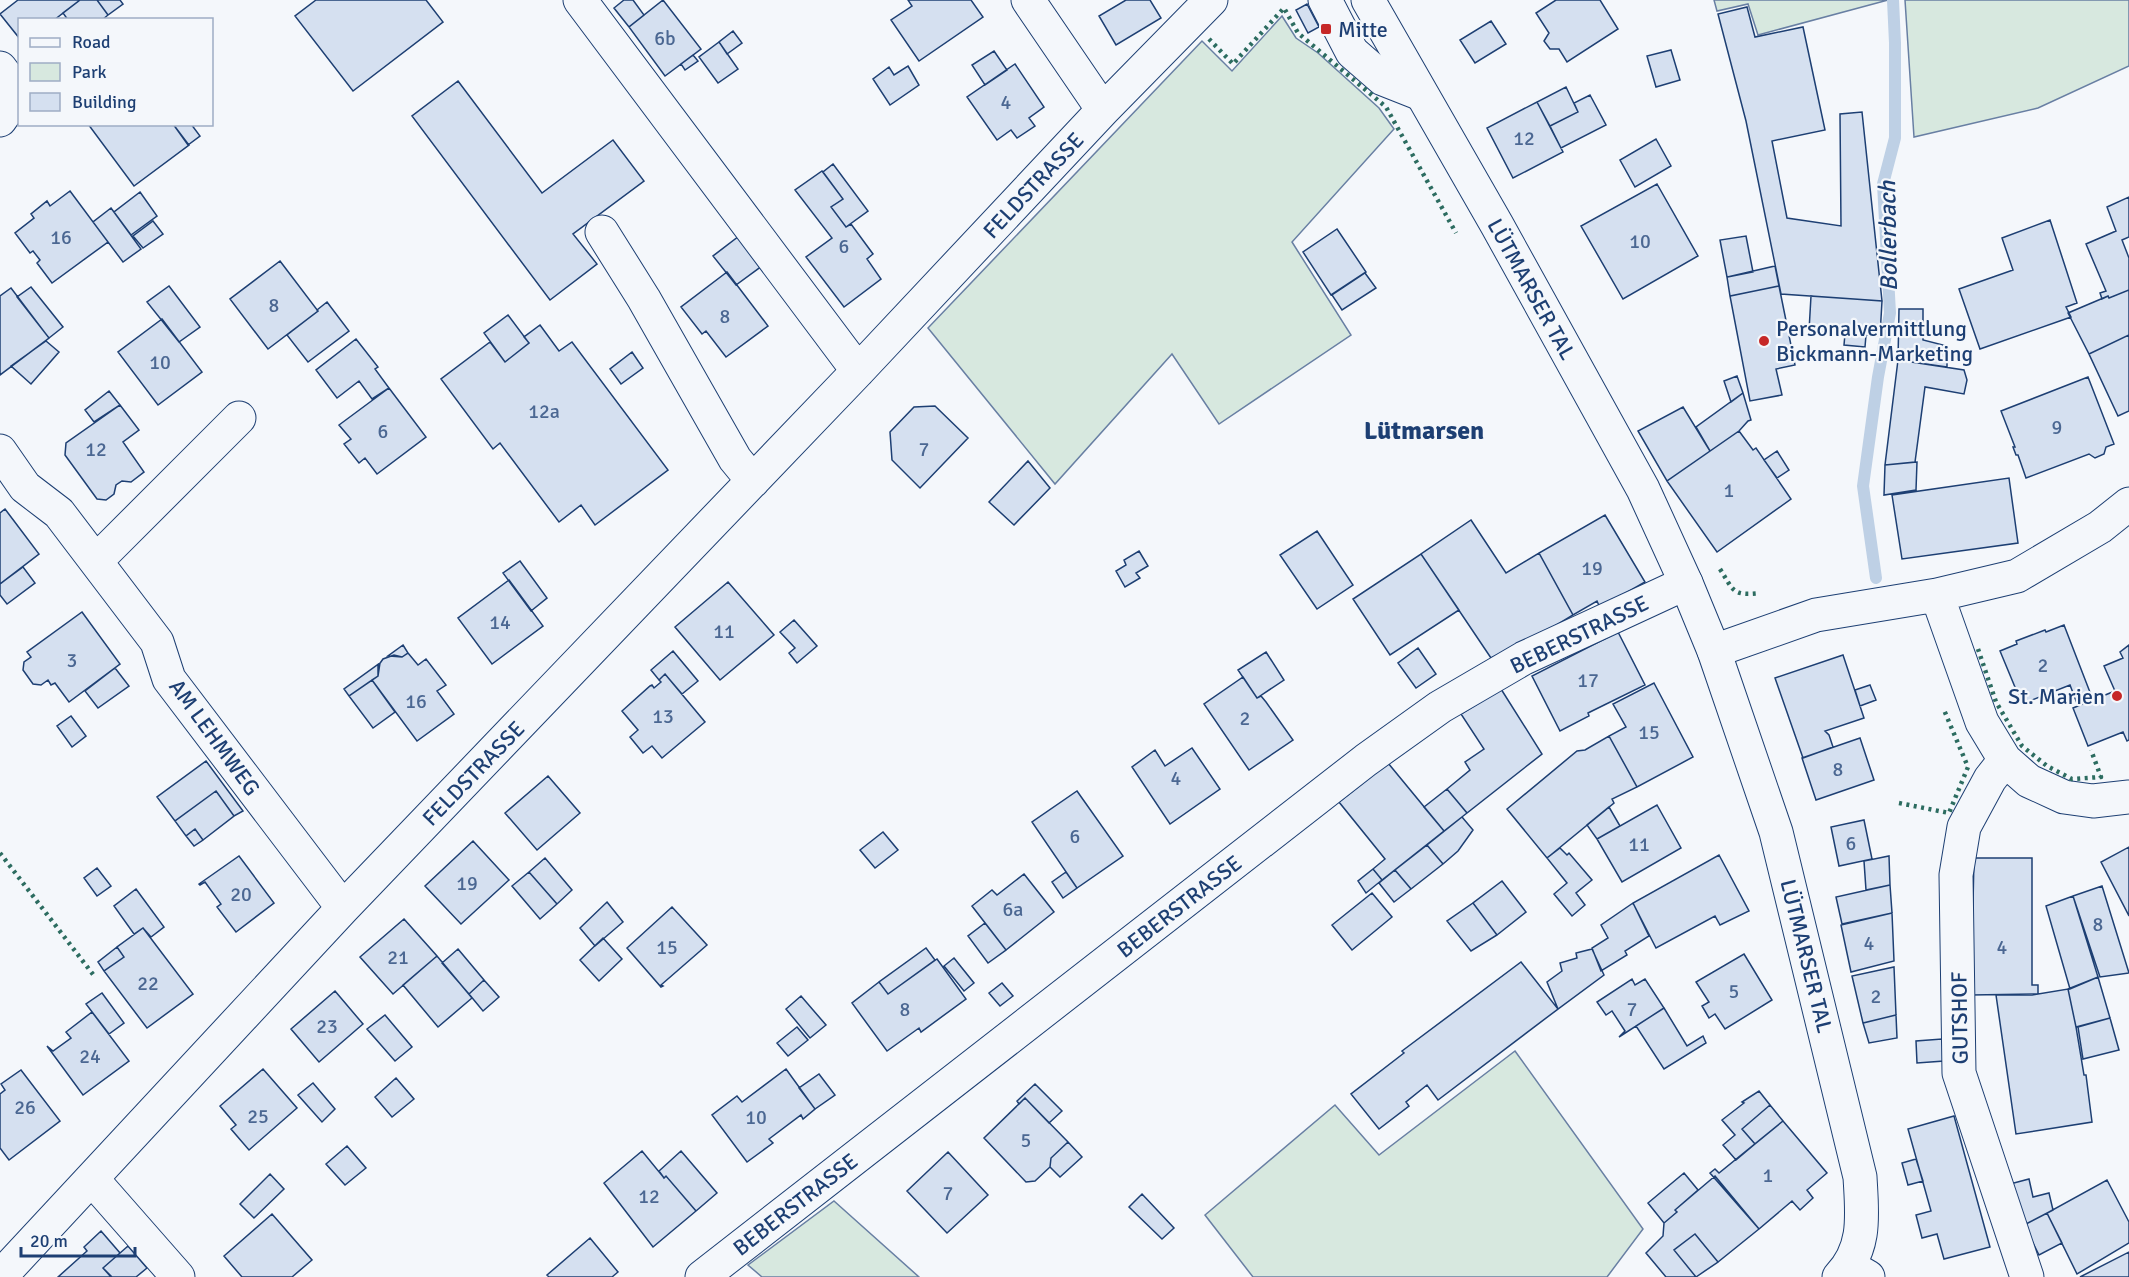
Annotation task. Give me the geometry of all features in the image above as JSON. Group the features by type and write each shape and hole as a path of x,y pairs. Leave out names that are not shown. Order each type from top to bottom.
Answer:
{"street":[{"path":"580,0 858,371"},
{"path":"1028,0 1103,110"},
{"name":"FELDSTRASSE","path":"0,1277 343,908 1210,0"},
{"path":"1325,0 1352,52 1383,79 1421,94"},
{"name":"LÜTMARSER TAL","path":"1368,0 1497,225 1643,489 1714,651 1776,832 1860,1178 1862,1218 1859,1246 1852,1274"},
{"path":"0,68 12,84 10,106 0,120"},
{"path":"602,232 644,299 735,459 753,481"},
{"path":"96,561 239,418"},
{"name":"AM LEHMWEG","path":"0,452 26,487 59,513 157,642 169,679 343,908"},
{"path":"1714,651 1816,615 1937,595 2017,576 2100,527 2129,504"},
{"name":"BEBERSTRASSE","path":"702,1277 1366,760 1440,707 1524,658 1686,583"},
{"path":"1937,595 1982,722 2005,760 2030,781 2064,797 2093,801 2129,797"},
{"name":"GUTSHOF","path":"2005,760 1990,779 1964,827 1956,875 1959,1073 2027,1277"},
{"path":"92,1179 178,1277"}],"green space":[{"path":"1714,0 1888,0 1758,35 1748,4 1717,11"},
{"path":"1905,0 2129,0 2129,66 2038,108 1914,137"},
{"path":"1282,16 1296,38 1318,53 1379,108 1394,129 1292,242 1351,335 1219,424 1172,354 1055,484 928,328 1202,41 1232,71"},
{"path":"1515,1051 1643,1229 1607,1277 1253,1277 1205,1215 1335,1105 1379,1155"},
{"path":"834,1201 919,1277 762,1277 748,1265"}],"building":[{"path":"18,0 80,0 57,18 18,18 18,36 0,14"},
{"path":"80,0 97,0 108,15 104,18 67,18 63,13"},
{"path":"97,0 120,0 123,4 108,15"},
{"path":"316,0 426,0 443,22 353,91 295,16"},
{"path":"624,0 633,0 644,15 629,27 614,8"},
{"path":"663,0 701,49 665,76 629,27"},
{"path":"908,0 971,0 983,17 919,61 891,20 912,6"},
{"path":"1126,0 1150,0 1161,18 1116,45 1099,16"},
{"path":"1556,0 1600,0 1618,29 1567,62 1559,49 1550,49 1544,41 1549,33 1536,13"},
{"path":"1307,4 1319,27 1308,33 1296,10"},
{"path":"1747,7 1755,37 1803,27 1825,130 1772,141 1787,218 1841,226 1840,114 1862,112 1882,301 1781,294 1746,121 1718,14"},
{"path":"1491,21 1506,44 1475,63 1460,40"},
{"path":"733,31 742,43 727,54 719,42"},
{"path":"719,42 738,69 718,83 699,57"},
{"path":"1671,50 1680,80 1656,87 1647,56"},
{"path":"994,51 1007,70 985,85 972,65"},
{"path":"693,55 698,61 685,70 681,64"},
{"path":"1015,64 1044,107 1029,118 1035,126 1017,138 1011,130 997,140 967,97"},
{"path":"908,66 919,85 890,105 873,79 889,67 894,75"},
{"path":"458,81 542,193 613,140 644,181 573,234 597,264 550,300 412,116"},
{"path":"1566,87 1578,112 1550,126 1537,102"},
{"path":"1590,95 1606,125 1561,148 1550,126 1578,112 1574,103"},
{"path":"1537,102 1563,152 1513,178 1487,128"},
{"path":"89,126 175,126 189,145 134,186"},
{"path":"174,126 192,126 200,136 188,145"},
{"path":"1656,139 1671,166 1635,187 1620,160"},
{"path":"833,164 868,211 846,227 831,207 843,199 823,172"},
{"path":"822,171 843,199 831,207 846,227 851,224 873,254 867,259 881,279 844,307 806,257 832,238 795,190"},
{"path":"1657,184 1698,256 1623,299 1581,226"},
{"path":"70,191 108,242 52,283 37,263 40,260 33,251 30,253 15,233 34,218 31,214 47,201 50,206"},
{"path":"140,192 157,216 131,235 114,212"},
{"path":"2129,197 2129,237 2122,240 2129,258 2129,290 2102,299 2100,293 2106,291 2086,244 2116,231 2107,207"},
{"path":"111,208 141,249 123,262 93,222"},
{"path":"2050,220 2077,303 2066,307 2071,317 1980,349 1959,289 2013,270 2002,238"},
{"path":"153,221 163,234 143,248 133,236"},
{"path":"1337,229 1366,272 1331,295 1303,252"},
{"path":"743,233 766,263 736,285 713,256"},
{"path":"1746,236 1753,272 1727,277 1720,240"},
{"path":"280,261 318,311 268,349 230,299"},
{"path":"1775,266 1779,286 1730,296 1727,277"},
{"path":"727,272 768,326 726,357 706,331 702,334 681,307"},
{"path":"1365,273 1376,288 1342,310 1332,295"},
{"path":"169,286 200,327 179,342 147,302"},
{"path":"1779,286 1795,365 1776,369 1782,395 1750,401 1730,296"},
{"path":"31,287 63,327 49,338 17,297"},
{"path":"11,288 49,338 0,375 0,296"},
{"path":"2129,290 2129,335 2089,354 2068,313"},
{"path":"1811,296 1882,301 1880,336 1866,335 1865,347 1844,345 1845,334 1809,331"},
{"path":"327,302 349,331 308,362 287,335"},
{"path":"1899,309 1923,309 1923,340 1947,346 1947,367 1898,360"},
{"path":"508,315 529,343 505,362 484,333"},
{"path":"162,319 202,372 158,405 118,352"},
{"path":"540,325 559,351 572,342 668,470 595,525 581,505 559,522 500,443 493,449 441,379 490,342 505,362 529,343 524,337"},
{"path":"2129,335 2129,411 2118,416 2089,354"},
{"path":"356,339 378,367 375,369 389,388 372,399 359,381 337,398 316,370"},
{"path":"46,341 59,352 31,384 11,366"},
{"path":"632,352 643,368 621,384 610,369"},
{"path":"1898,360 1964,370 1967,380 1964,394 1925,387 1915,462 1885,465"},
{"path":"1737,376 1743,393 1731,402 1724,381"},
{"path":"2088,377 2114,444 2106,447 2104,454 2095,458 2089,454 2026,478 2001,411"},
{"path":"389,388 426,437 377,474 365,458 359,463 344,444 351,439 339,425"},
{"path":"109,391 120,405 94,422 85,410"},
{"path":"1743,393 1751,420 1710,451 1696,427"},
{"path":"120,405 139,430 123,442 144,472 131,482 122,481 116,485 114,494 106,500 97,499 65,455 66,443"},
{"path":"935,406 968,438 920,488 892,460 890,432 914,407"},
{"path":"1683,407 1710,451 1667,481 1638,431"},
{"path":"1739,431 1753,450 1756,448 1791,499 1717,552 1667,481"},
{"path":"1777,451 1789,470 1777,478 1764,460"},
{"path":"1028,461 1050,488 1014,525 989,502"},
{"path":"1917,462 1916,490 1884,495 1885,465"},
{"path":"2009,478 2018,543 1902,559 1892,495"},
{"path":"5,509 39,554 0,584 0,513"},
{"path":"1605,515 1645,582 1600,608 1597,601 1573,615 1539,553"},
{"path":"1471,520 1506,573 1539,553 1573,615 1545,632 1491,658 1421,554"},
{"path":"1317,531 1353,585 1317,609 1280,555"},
{"path":"1139,551 1148,566 1136,573 1140,578 1125,587 1116,571 1126,565 1124,560"},
{"path":"1421,554 1459,610 1390,655 1353,599"},
{"path":"520,561 547,598 531,611 503,573"},
{"path":"23,567 35,583 7,604 0,595 0,584"},
{"path":"509,580 543,626 492,664 458,618"},
{"path":"728,582 774,635 720,680 675,627"},
{"path":"82,612 120,664 69,702 55,683 51,685 48,680 41,685 33,684 23,670 24,662 31,657 27,652"},
{"path":"794,620 817,646 797,663 789,653 795,648 780,632"},
{"path":"2064,625 2093,700 2078,706 2070,685 2022,704 2000,651 2017,644 2016,641"},
{"path":"1618,632 1645,685 1588,713 1589,716 1560,731 1532,676"},
{"path":"403,645 408,653 402,657 388,656"},
{"name":"St. Marien","path":"2129,645 2129,740 2127,741 2123,732 2088,746 2073,708 2115,691 2104,666 2123,658 2120,652"},
{"path":"1418,648 1436,674 1416,688 1398,663"},
{"path":"673,651 698,681 682,694 665,674 659,680 651,670"},
{"path":"1266,652 1284,680 1257,698 1238,670"},
{"path":"408,653 418,665 426,659 446,685 437,691 454,714 417,741 372,680 378,676 378,666 383,659 394,655 402,657"},
{"path":"1843,655 1864,718 1825,731 1833,747 1803,758 1775,678"},
{"path":"380,663 378,676 349,696 344,689"},
{"path":"115,668 129,686 98,708 85,691"},
{"path":"665,674 705,722 662,758 652,746 643,753 630,737 638,730 622,711 650,686 654,688 661,682 659,680"},
{"path":"1243,677 1257,698 1261,696 1266,702 1293,740 1249,770 1204,704"},
{"path":"372,680 395,712 373,728 349,696"},
{"path":"1654,683 1693,757 1637,787 1609,736 1626,727 1613,704"},
{"path":"1870,685 1876,700 1860,706 1855,690"},
{"path":"1501,689 1542,754 1467,813 1447,789 1470,770 1465,762 1484,749 1461,714"},
{"path":"71,716 86,736 72,747 57,726"},
{"path":"1609,736 1637,787 1612,799 1614,803 1547,858 1507,809 1577,751 1585,750"},
{"path":"1860,738 1874,780 1816,800 1802,758"},
{"path":"1192,748 1220,789 1170,824 1132,767 1155,750 1165,766"},
{"path":"206,761 243,811 234,816 216,791 175,821 157,797"},
{"path":"1388,763 1444,831 1382,880 1373,869 1385,859 1339,802"},
{"path":"548,776 580,813 537,850 505,813"},
{"path":"1447,789 1467,813 1444,831 1424,807"},
{"path":"216,791 234,816 203,840 195,829 186,836 175,821"},
{"path":"1077,791 1123,856 1077,888 1032,822"},
{"path":"1657,805 1681,848 1622,882 1597,839"},
{"path":"1609,807 1620,826 1597,839 1587,825"},
{"path":"1462,817 1473,830 1458,851 1443,864 1427,845"},
{"path":"1864,820 1872,859 1839,866 1831,827"},
{"path":"195,829 203,840 194,846 186,836"},
{"path":"883,832 898,850 875,868 860,850"},
{"path":"473,841 509,880 461,924 425,886"},
{"path":"1427,845 1443,864 1411,889 1395,870"},
{"path":"2129,847 2129,916 2101,862"},
{"path":"1560,848 1567,855 1569,853 1592,880 1576,893 1585,905 1572,916 1554,894 1567,883 1547,858"},
{"path":"1719,855 1749,911 1720,925 1715,916 1656,948 1633,903"},
{"path":"239,856 274,903 236,932 217,907 221,904 205,882 199,884"},
{"path":"1889,856 1890,885 1866,890 1864,861"},
{"path":"545,858 572,890 557,904 529,872"},
{"path":"1974,858 2032,858 2032,985 2038,985 2038,994 1971,995"},
{"path":"97,868 111,886 97,896 84,878"},
{"path":"1373,869 1382,880 1366,893 1358,881"},
{"path":"1395,870 1411,889 1394,902 1379,883"},
{"path":"529,872 557,904 540,919 512,886"},
{"path":"1066,872 1077,888 1063,898 1052,882"},
{"path":"1024,874 1054,912 1006,950 972,906 992,890 997,895"},
{"path":"1502,881 1526,912 1497,935 1473,903"},
{"path":"1890,885 1892,913 1842,924 1836,897"},
{"path":"2102,886 2129,973 2100,977 2073,896"},
{"path":"136,889 164,927 151,937 143,928 134,934 114,906"},
{"path":"1372,893 1392,917 1352,950 1332,925"},
{"path":"2073,896 2098,977 2070,989 2046,906"},
{"path":"607,902 623,922 595,946 580,928"},
{"path":"1473,903 1497,935 1471,951 1447,921"},
{"path":"1633,903 1649,936 1625,951 1627,955 1601,971 1592,948 1608,938 1601,925"},
{"path":"672,907 707,945 661,987 627,948"},
{"path":"1892,913 1894,961 1851,972 1841,925"},
{"path":"404,919 437,956 393,994 360,957"},
{"path":"985,923 1006,950 988,963 968,936"},
{"path":"143,928 193,994 147,1028 104,971 124,957 117,947"},
{"path":"603,938 622,959 599,981 580,960"},
{"path":"117,947 124,957 104,971 98,962"},
{"path":"926,948 935,960 888,994 879,982"},
{"path":"458,949 484,980 469,994 442,963"},
{"path":"1592,949 1604,975 1558,1009 1547,982 1562,971 1560,963 1577,958 1576,953"},
{"path":"1744,954 1772,1000 1725,1029 1715,1014 1709,1018 1702,1006 1709,1002 1696,982"},
{"path":"437,956 472,998 438,1027 403,985"},
{"path":"954,958 974,983 964,991 944,966"},
{"path":"937,959 966,999 921,1032 919,1028 887,1051 852,1003 879,982 888,994"},
{"path":"1521,962 1558,1009 1438,1100 1427,1085 1406,1102 1409,1106 1379,1129 1351,1094 1404,1053 1402,1051"},
{"path":"1894,967 1896,1015 1863,1023 1852,976"},
{"path":"2098,977 2110,1018 2076,1027 2068,989"},
{"path":"1632,979 1635,985 1645,979 1664,1008 1619,1037 1625,1031 1612,1011 1606,1015 1597,1002"},
{"path":"484,980 499,997 483,1011 469,994"},
{"path":"1002,983 1013,996 1000,1006 989,993"},
{"path":"2068,989 2084,1075 2086,1075 2092,1122 2016,1134 1996,995 2032,995"},
{"path":"335,991 363,1024 319,1062 291,1029"},
{"path":"102,993 124,1023 109,1034 86,1004"},
{"path":"801,996 826,1025 810,1038 786,1009"},
{"path":"1664,1008 1687,1046 1703,1036 1706,1043 1664,1069 1636,1026"},
{"path":"92,1012 129,1061 83,1095 47,1046 53,1051 71,1038 66,1032"},
{"path":"385,1015 412,1047 395,1061 367,1029"},
{"path":"1896,1015 1897,1038 1869,1043 1863,1023"},
{"path":"2110,1018 2119,1050 2083,1059 2078,1027"},
{"path":"797,1027 808,1040 788,1056 777,1043"},
{"path":"1942,1039 1944,1061 1917,1063 1916,1041"},
{"path":"263,1069 297,1108 249,1150 231,1129 236,1125 220,1106"},
{"path":"786,1069 815,1109 803,1119 801,1115 769,1139 773,1143 747,1162 712,1115 737,1096 742,1102"},
{"path":"21,1070 60,1121 9,1160 0,1148 0,1094 5,1090 1,1084"},
{"path":"819,1074 835,1095 815,1109 799,1088"},
{"path":"396,1078 414,1099 392,1117 375,1097"},
{"path":"313,1083 335,1109 322,1122 298,1095"},
{"path":"1035,1084 1062,1111 1049,1123 1025,1098 1019,1104 1017,1101"},
{"path":"1759,1091 1770,1105 1742,1129 1755,1144 1736,1160 1723,1145 1735,1135 1722,1120 1744,1103 1742,1102"},
{"path":"1025,1098 1068,1142 1051,1158 1050,1167 1035,1181 1026,1182 984,1138"},
{"path":"1770,1105 1783,1121 1755,1144 1742,1129"},
{"path":"1954,1116 1990,1247 1944,1259 1937,1234 1922,1238 1916,1215 1931,1211 1908,1129"},
{"path":"1783,1121 1827,1173 1807,1190 1813,1198 1800,1210 1792,1201 1759,1229 1710,1173 1715,1169 1719,1173"},
{"path":"1068,1142 1082,1157 1060,1177 1050,1167 1051,1158"},
{"path":"347,1146 366,1168 345,1185 326,1164"},
{"path":"642,1151 696,1211 653,1247 604,1183"},
{"path":"681,1151 717,1193 696,1211 659,1171"},
{"path":"948,1152 988,1195 947,1233 907,1191"},
{"path":"1916,1159 1923,1181 1908,1185 1902,1163"},
{"path":"1684,1173 1698,1190 1664,1223 1648,1203"},
{"path":"270,1174 284,1189 254,1218 240,1204"},
{"path":"1715,1176 1759,1229 1718,1262 1695,1234 1674,1250 1696,1277 1666,1277 1646,1253 1663,1236 1664,1223 1677,1212 1675,1210"},
{"path":"2029,1179 2033,1197 2049,1193 2053,1210 2024,1225 2010,1184"},
{"path":"2107,1180 2129,1222 2129,1243 2077,1274 2047,1213"},
{"path":"1142,1194 1174,1228 1162,1239 1129,1207"},
{"path":"2047,1213 2062,1243 2039,1255 2024,1225"},
{"path":"272,1214 312,1260 292,1277 242,1277 224,1256"},
{"path":"101,1231 120,1253 103,1268 111,1277 58,1277 87,1251 84,1247"},
{"path":"1695,1234 1718,1262 1696,1277 1674,1250"},
{"path":"590,1238 618,1272 612,1277 549,1277 547,1275"},
{"path":"128,1246 147,1268 136,1277 112,1277 103,1268"},
{"path":"2129,1252 2129,1277 2080,1277"}],"waterway":[{"name":"Bollerbach","path":"1876,578 1863,486 1878,377 1890,313 1883,184 1895,138 1893,0"}],"hedge":[{"path":"1209,39 1233,64 1284,8 1298,33 1386,107 1456,233"},
{"path":"1720,569 1731,587 1739,593 1760,593"},
{"path":"1978,649 1996,702 2022,746 2047,766 2072,779 2101,777 2091,750"},
{"path":"1899,803 1949,813 1968,767 1944,710"},
{"path":"0,853 95,977"}],"place":[{"name":"Mitte","path":"1326,29"},
{"name":"Personalvermittlung Bickmann-Marketing","path":"1764,341"},
{"name":"St. Marien","path":"2117,696"}],"district":[{"name":"Lütmarsen","path":"1424,430"}]}
